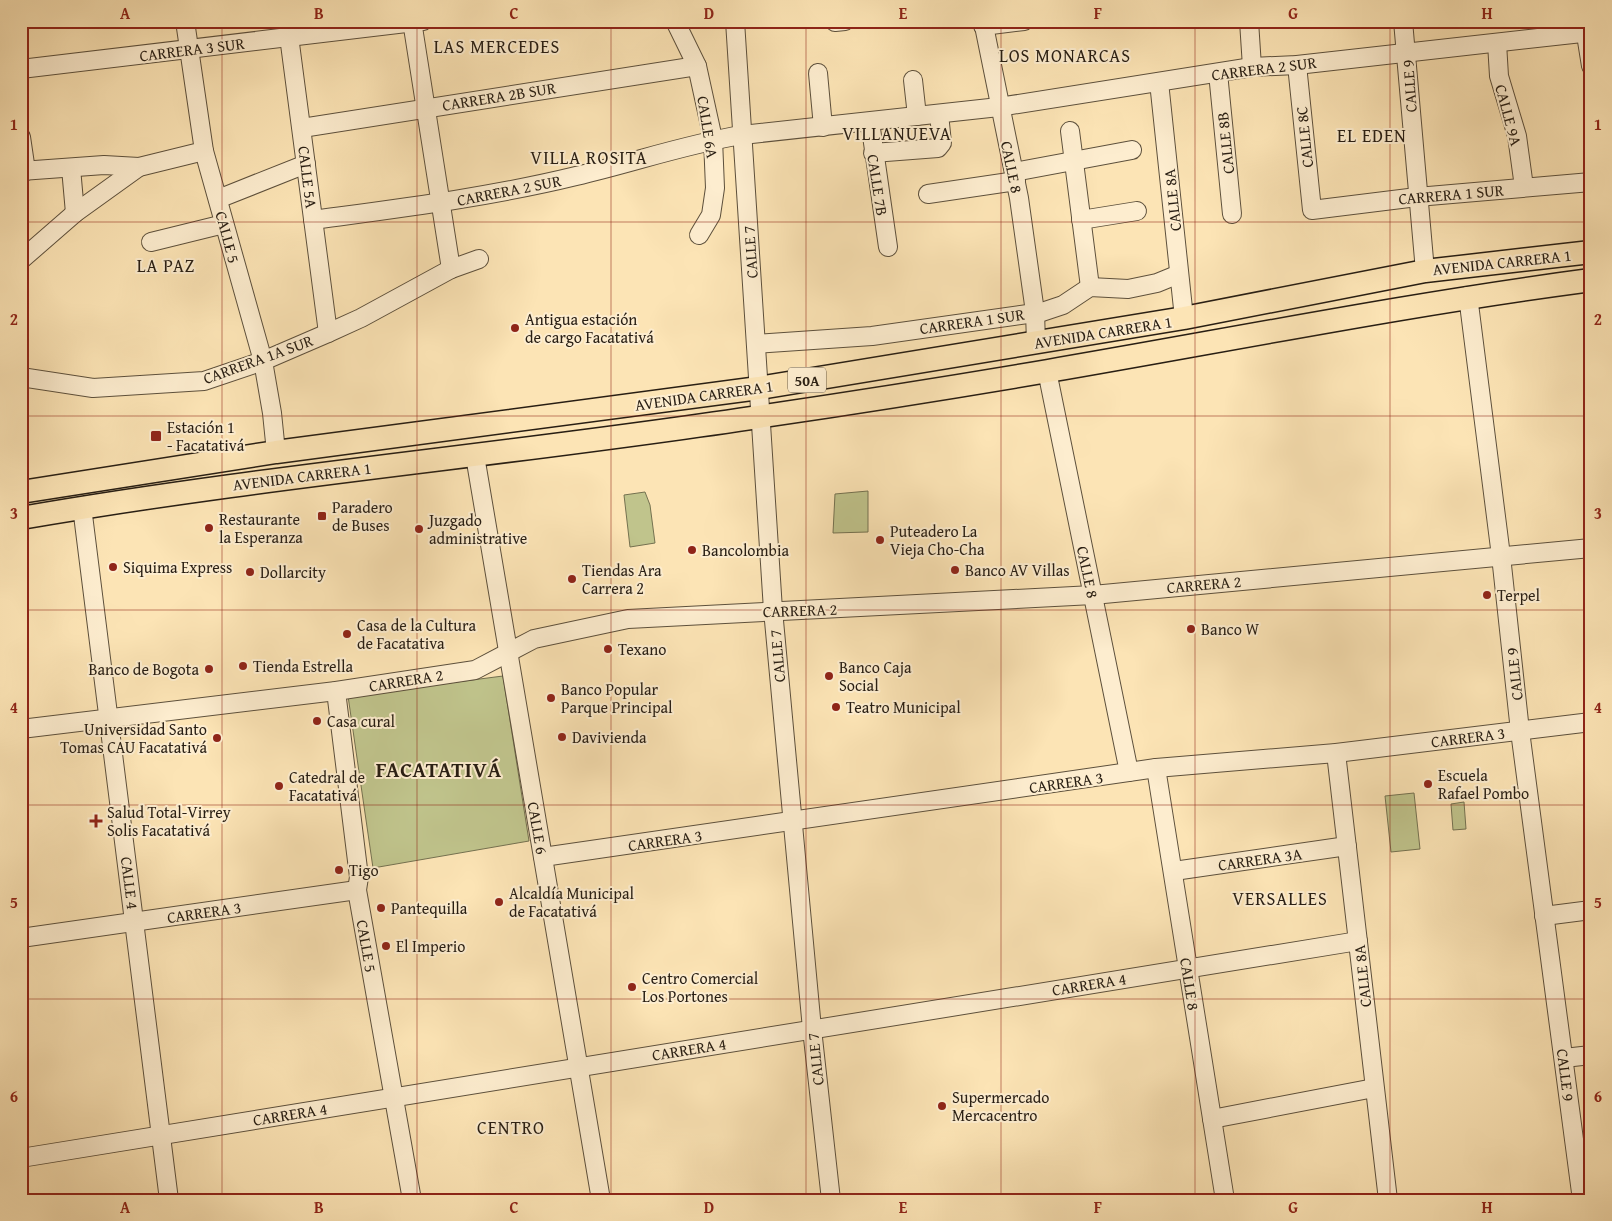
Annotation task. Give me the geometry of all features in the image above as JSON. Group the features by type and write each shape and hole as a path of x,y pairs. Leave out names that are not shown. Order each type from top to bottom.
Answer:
{"main road":[{"name":"AVENIDA CARRERA 1","path":"21,492 276,452 759,388 1184,318 1425,270 1591,252"},
{"name":"AVENIDA CARRERA 1","path":"21,518 82,507 288,477 475,456 761,416 1047,371 1468,296 1591,280"}],"street":[{"name":"CALLE 5","path":"185,21 204,151 263,361 272,413 276,452"},
{"name":"CALLE 6A","path":"675,21 697,66 713,140 715,188 711,214 699,235"},
{"name":"CALLE 7","path":"735,21 773,610 812,1029 831,1200"},
{"path":"983,24 1024,21"},
{"path":"1249,21 1252,68"},
{"name":"CALLE 9","path":"1403,21 1407,51 1417,197 1425,270"},
{"name":"CARRERA 3 SUR","path":"21,69 189,49 289,29 416,22"},
{"path":"416,22 426,108 451,269"},
{"name":"CALLE 8","path":"983,24 1015,176 1035,312 1036,343"},
{"name":"CARRERA 2 SUR","path":"313,220 440,203 576,177 713,140 742,135 999,107 1252,68 1297,65 1407,51 1497,43 1587,28"},
{"path":"1587,28 1591,66"},
{"name":"CALLE 5A","path":"289,29 328,333"},
{"name":"CALLE 9A","path":"1497,43 1499,76 1517,136 1524,187"},
{"name":"CALLE 8C","path":"1297,65 1312,210"},
{"name":"CARRERA 2B SUR","path":"302,128 697,66"},
{"path":"818,73 823,127"},
{"name":"CALLE 8B","path":"1218,73 1232,214"},
{"path":"913,80 916,116"},
{"name":"CALLE 8A","path":"1159,82 1184,318"},
{"path":"873,153 938,148 942,143 939,114"},
{"name":"CALLE 7B","path":"870,122 888,247"},
{"path":"1070,131 1090,287 1128,289 1157,283 1179,274"},
{"path":"21,137 24,171 104,165 138,167 204,151"},
{"path":"928,194 1015,176 1074,160 1132,150"},
{"path":"218,199 306,164"},
{"path":"21,260 76,213 138,167"},
{"path":"71,168 76,213"},
{"name":"CARRERA 1 SUR","path":"1312,210 1417,197 1591,182"},
{"path":"1082,220 1137,211"},
{"path":"151,242 224,224"},
{"name":"CARRERA 1A SUR","path":"21,376 93,388 149,386 204,381 263,361 328,333 361,318 451,269 479,260"},
{"name":"CARRERA 1 SUR","path":"756,344 872,336 1042,312 1063,305 1090,287"},
{"name":"CALLE 9","path":"1468,296 1501,556 1520,731 1582,1200"},
{"name":"CALLE 8","path":"1047,371 1129,772"},
{"name":"CALLE 6","path":"475,456 602,1200"},
{"name":"CALLE 4","path":"82,507 169,1200"},
{"name":"CARRERA 2","path":"21,729 336,691 475,670 534,639 628,619 1092,595 1591,548"},
{"name":"CALLE 5","path":"336,691 358,877 357,890 412,1200"},
{"name":"CARRERA 3","path":"543,857 1156,768 1336,753 1591,722"},
{"name":"CALLE 8A","path":"1336,753 1388,1200"},
{"name":"CALLE 8","path":"1156,768 1174,871 1187,968 1225,1200"},
{"name":"CARRERA 3A","path":"1174,871 1347,846"},
{"name":"CARRERA 3","path":"21,938 357,890"},
{"path":"1544,916 1591,910"},
{"name":"CARRERA 4","path":"21,1158 1358,941"},
{"path":"1564,1058 1591,1055"},
{"path":"1212,1119 1374,1088"}],"green space":[{"path":"868,491 868,532 833,533 835,494"},
{"path":"645,492 650,505 655,543 630,547 624,495"},
{"path":"503,676 529,841 373,868 348,696"},
{"path":"1414,793 1420,849 1391,852 1385,796"},
{"path":"1464,802 1466,829 1453,830 1451,804"}],"place":[{"name":"Antigua estación de cargo Facatativá","path":"515,328"},
{"name":"Estación 1 - Facatativá","path":"156,436"},
{"name":"Paradero de Buses","path":"322,516"},
{"name":"Restaurante la Esperanza","path":"209,528"},
{"name":"Juzgado administrative","path":"419,529"},
{"name":"Puteadero La Vieja Cho-Cha","path":"880,540"},
{"name":"Bancolombia","path":"692,550"},
{"name":"Siquima Express","path":"113,567"},
{"name":"Banco AV Villas","path":"955,570"},
{"name":"Dollarcity","path":"250,572"},
{"name":"Tiendas Ara Carrera 2","path":"572,579"},
{"name":"Terpel","path":"1487,595"},
{"name":"Banco W","path":"1191,629"},
{"name":"Casa de la Cultura de Facatativa","path":"347,634"},
{"name":"Texano","path":"608,649"},
{"name":"Tienda Estrella","path":"243,666"},
{"name":"Banco de Bogota","path":"209,669"},
{"name":"Banco Caja Social","path":"829,676"},
{"name":"Banco Popular Parque Principal","path":"551,698"},
{"name":"Teatro Municipal","path":"836,707"},
{"name":"Casa cural","path":"317,721"},
{"name":"Davivienda","path":"562,737"},
{"name":"Universidad Santo Tomas CAU Facatativá","path":"217,738"},
{"name":"Escuela Rafael Pombo","path":"1428,784"},
{"name":"Catedral de Facatativá","path":"279,786"},
{"name":"Salud Total-Virrey Solis Facatativá","path":"96,821"},
{"name":"Tigo","path":"339,870"},
{"name":"Alcaldía Municipal de Facatativá","path":"499,902"},
{"name":"Pantequilla","path":"381,908"},
{"name":"El Imperio","path":"386,946"},
{"name":"Centro Comercial Los Portones","path":"632,987"},
{"name":"Supermercado Mercacentro","path":"942,1106"}],"district":[{"name":"LAS MERCEDES","path":"497,46"},
{"name":"LOS MONARCAS","path":"1065,55"},
{"name":"VILLANUEVA","path":"897,133"},
{"name":"EL EDEN","path":"1372,135"},
{"name":"VILLA ROSITA","path":"589,157"},
{"name":"LA PAZ","path":"166,265"},
{"name":"FACATATIVÁ","path":"439,769"},
{"name":"VERSALLES","path":"1280,898"},
{"name":"CENTRO","path":"511,1127"}]}
